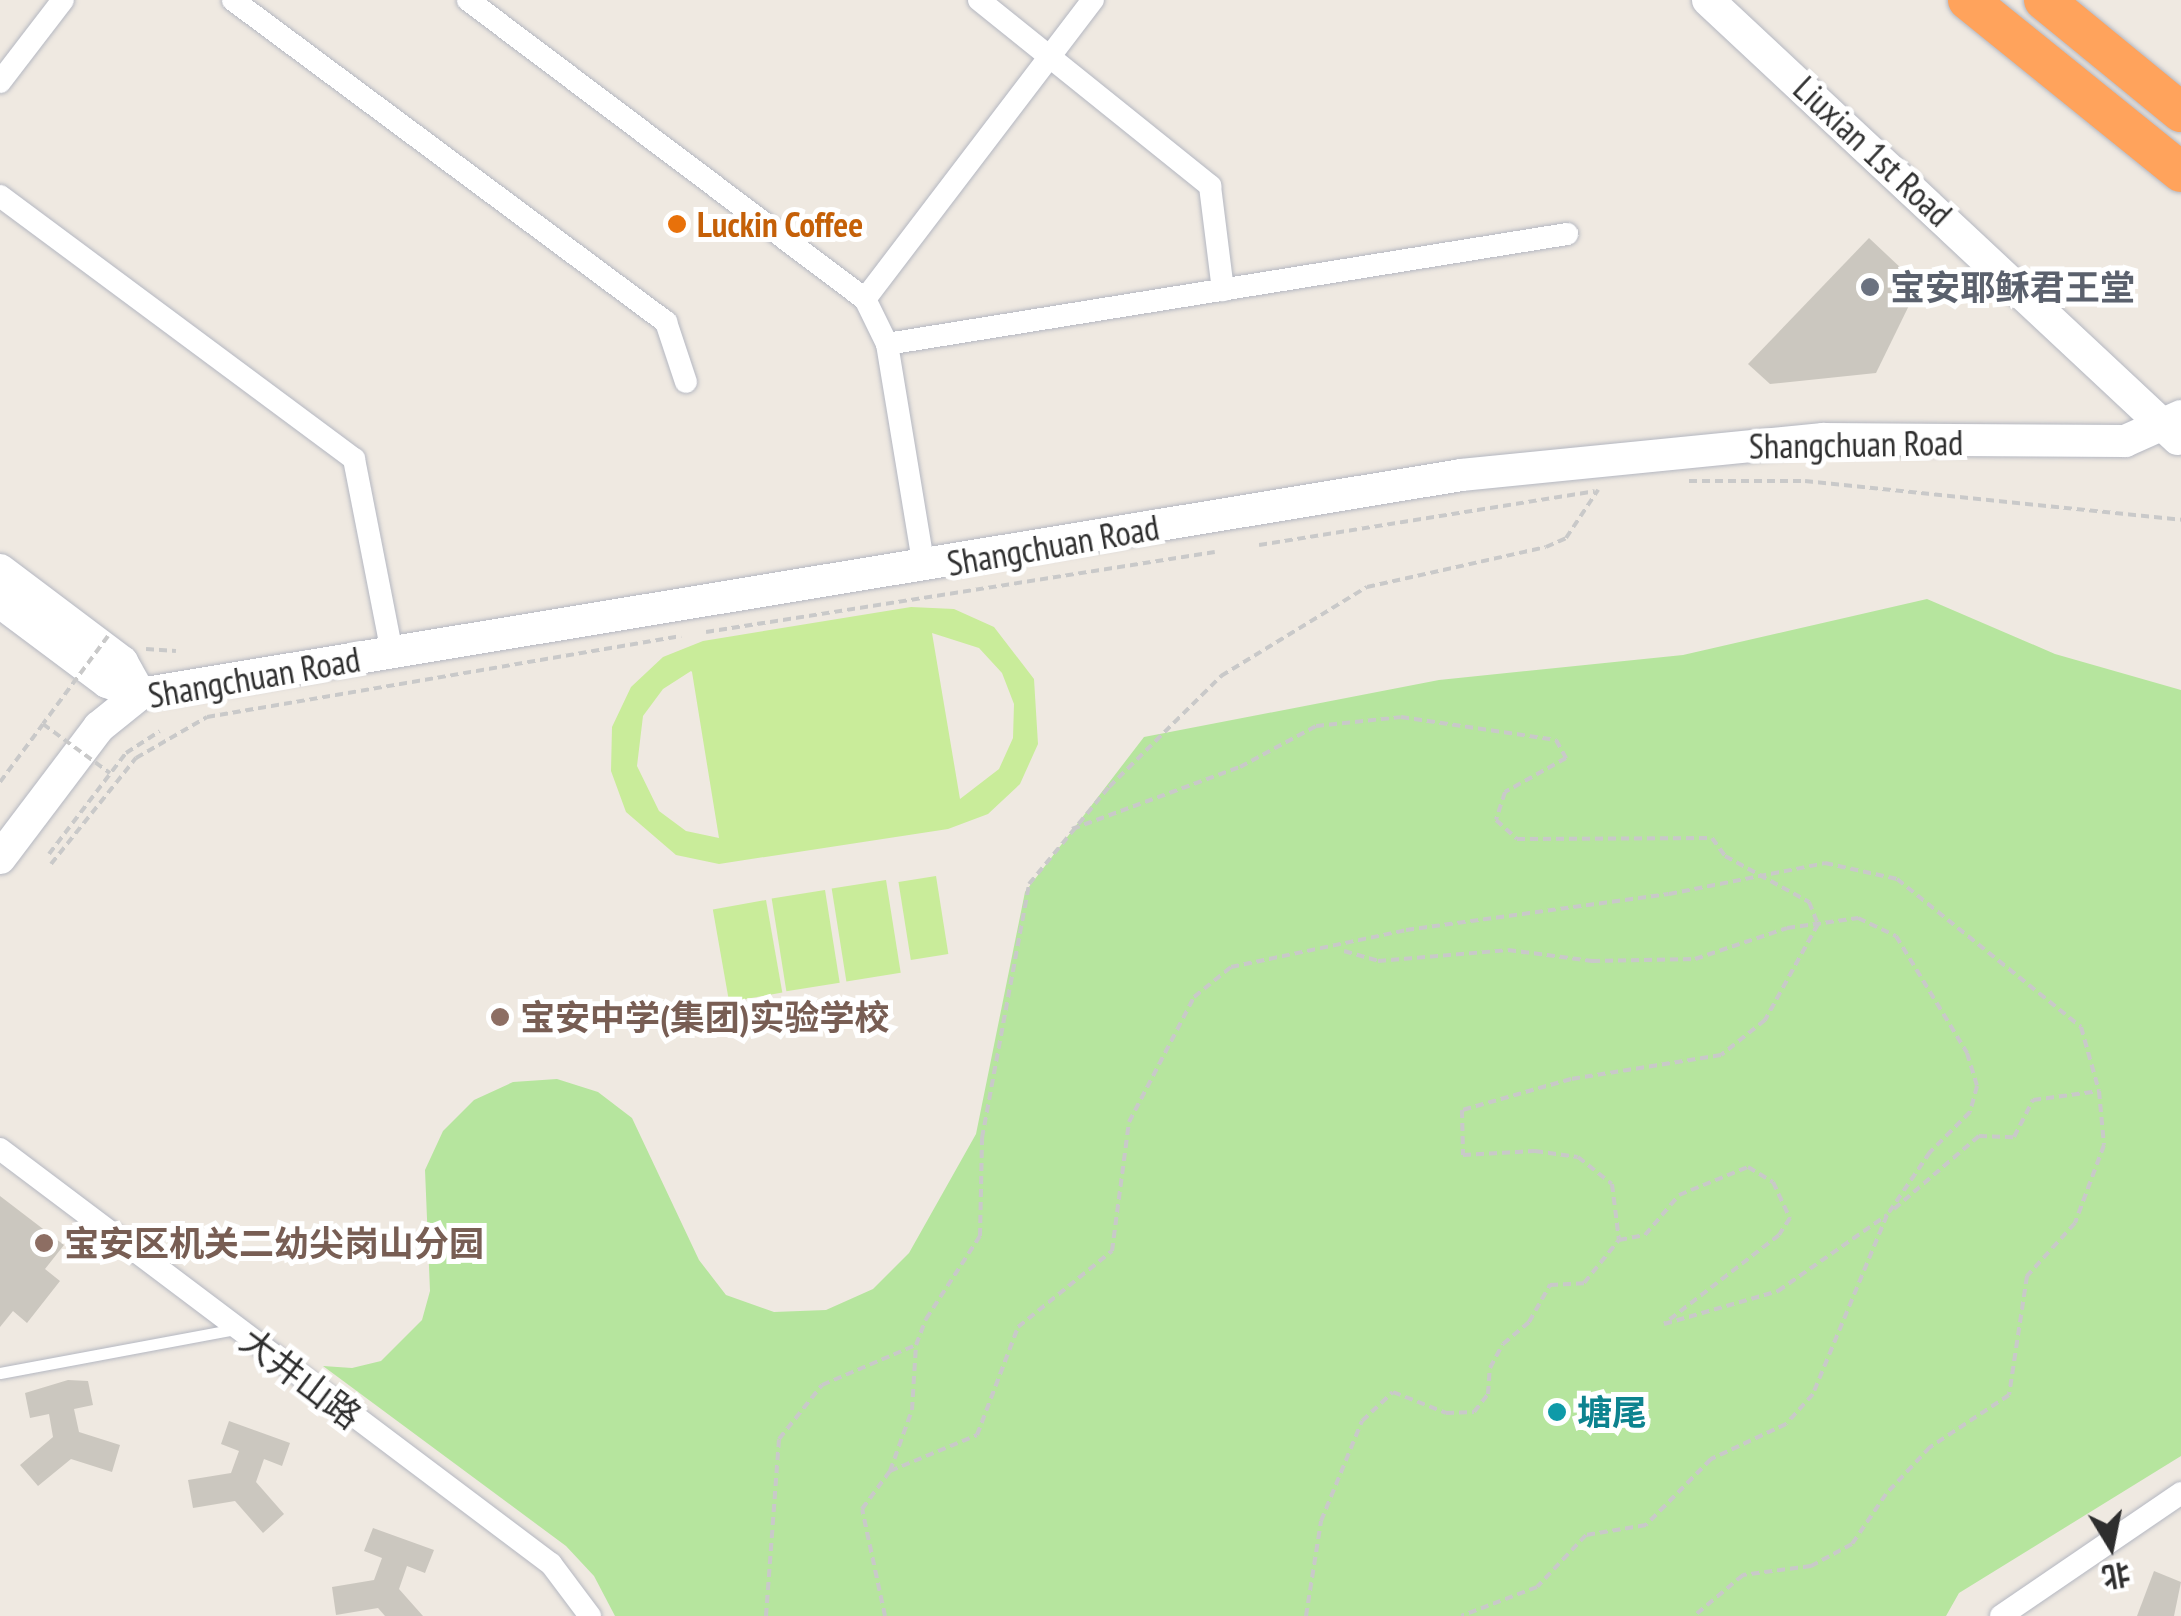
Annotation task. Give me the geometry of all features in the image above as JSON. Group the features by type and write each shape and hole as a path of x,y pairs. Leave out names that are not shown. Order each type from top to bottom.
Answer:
{"highway":[{"path":"1968,0 2181,172"},
{"path":"2044,0 2181,112"}],"main road":[{"name":"Liuxian 1st Road","path":"1708,0 2178,430"},
{"name":"Shangchuan Road","path":"0,858 99,728 140,694 1461,475 1680,449 1823,439 2052,446 2125,441 2178,430"},
{"path":"0,570 122,662 140,694"},
{"path":"0,602 107,682 140,694"}],"street":[{"path":"0,82 63,0"},
{"path":"232,0 666,322 686,382"},
{"path":"468,0 865,299 888,344 924,567"},
{"path":"980,0 1210,186 1224,290"},
{"path":"865,299 1093,0"},
{"path":"0,196 354,458 392,652"},
{"path":"888,344 1567,234"},
{"name":"大井山路","path":"0,1150 552,1564 590,1616"},
{"path":"2000,1616 2181,1493"}],"lane":[{"path":"0,1374 236,1329"}],"path":[{"path":"1671,483 1806,480 2181,520"},
{"path":"886,1616 862,1509 890,1471 912,1410 916,1345 926,1319 980,1236 982,1138 1029,884 1072,829 1220,676 1283,633 1368,587 1546,547 1566,538 1598,490"},
{"path":"1259,545 1606,490"},
{"path":"706,632 1215,552"},
{"path":"0,782 108,636"},
{"path":"51,864 136,758 207,717 681,636"},
{"path":"1072,829 1240,768 1316,726 1400,717 1556,740 1566,758 1505,792 1496,820 1518,839 1712,838 1725,856 1752,874 1809,902 1818,924"},
{"path":"43,724 110,773"},
{"path":"49,854 126,752 160,731"},
{"path":"890,1471 977,1435 1018,1327 1112,1251 1129,1122 1194,997 1230,967 1340,949 1406,930 1670,894 1752,874 1825,864 1897,880 1966,928 2081,1027 2099,1092 2104,1146 2075,1223 2027,1276 2009,1395 1930,1447 1886,1494 1852,1544 1811,1566 1743,1575 1694,1616"},
{"path":"1340,949 1378,961 1508,950 1592,961 1696,960 1818,924 1858,918 1896,936 1967,1054 1977,1086 1970,1112 1930,1152 1887,1216 1814,1394 1786,1424 1710,1459 1646,1525 1586,1536 1537,1587 1460,1616"},
{"path":"1619,1240 1612,1184 1578,1157 1535,1151 1463,1155 1462,1110 1571,1079 1721,1055 1765,1020 1818,924"},
{"path":"1306,1616 1317,1577 1321,1521 1362,1421 1393,1392 1446,1413 1474,1412 1488,1394 1490,1368 1503,1344 1529,1322 1550,1286 1584,1283 1619,1240 1644,1234 1679,1195 1748,1167 1773,1182 1790,1218 1779,1235 1664,1324 1778,1292 1887,1216 1979,1136 2014,1137 2033,1100 2099,1092"},
{"path":"766,1616 779,1439 822,1385 916,1345"}],"green space":[{"path":"1927,599 2055,654 2181,690 2181,1456 1959,1593 1946,1616 615,1616 594,1576 566,1546 323,1366 352,1368 381,1361 422,1320 430,1291 425,1170 443,1131 474,1100 513,1082 557,1079 598,1092 632,1118 699,1260 726,1295 774,1312 826,1310 873,1289 909,1253 976,1134 1025,892 1144,737 1439,680 1683,655"},
{"path":"911,607 954,609 994,627 1034,679 1038,744 1020,784 988,814 948,829 719,864 676,855 626,812 611,771 612,727 631,687 663,657 703,641","holes":["932,633 979,648 1002,673 1014,704 1013,738 999,769 960,799","692,672 719,838 686,831 659,811 637,766 643,716 663,689"]},
{"path":"936,876 948,954 911,960 898,882"},
{"path":"886,880 901,973 846,981 832,889"},
{"path":"825,890 840,983 786,991 772,898"},
{"path":"766,900 782,993 729,1002 713,909"}],"building":[{"path":"1869,238 1919,285 1876,373 1770,384 1748,364"},
{"path":"0,1196 64,1245 45,1269 60,1281 27,1323 13,1311 0,1327"},
{"path":"68,1380 88,1381 93,1405 74,1409 79,1432 120,1445 112,1472 71,1459 38,1486 20,1465 53,1437 49,1414 30,1418 25,1393"},
{"path":"229,1421 290,1443 282,1466 264,1459 256,1482 284,1514 263,1533 235,1501 193,1508 188,1480 231,1473 239,1451 221,1444"},
{"path":"373,1528 434,1550 425,1573 407,1566 399,1589 423,1616 385,1616 378,1608 336,1615 332,1587 374,1580 382,1558 364,1551"},
{"path":"2154,1571 2181,1582 2174,1616 2137,1616"}],"place":[{"name":"Luckin Coffee","path":"677,224"},
{"name":"宝安耶稣君王堂","path":"1870,287"},
{"name":"宝安中学(集团)实验学校","path":"500,1017"},
{"name":"宝安区机关二幼尖岗山分园","path":"44,1243"},
{"name":"塘尾","path":"1557,1412"}]}
